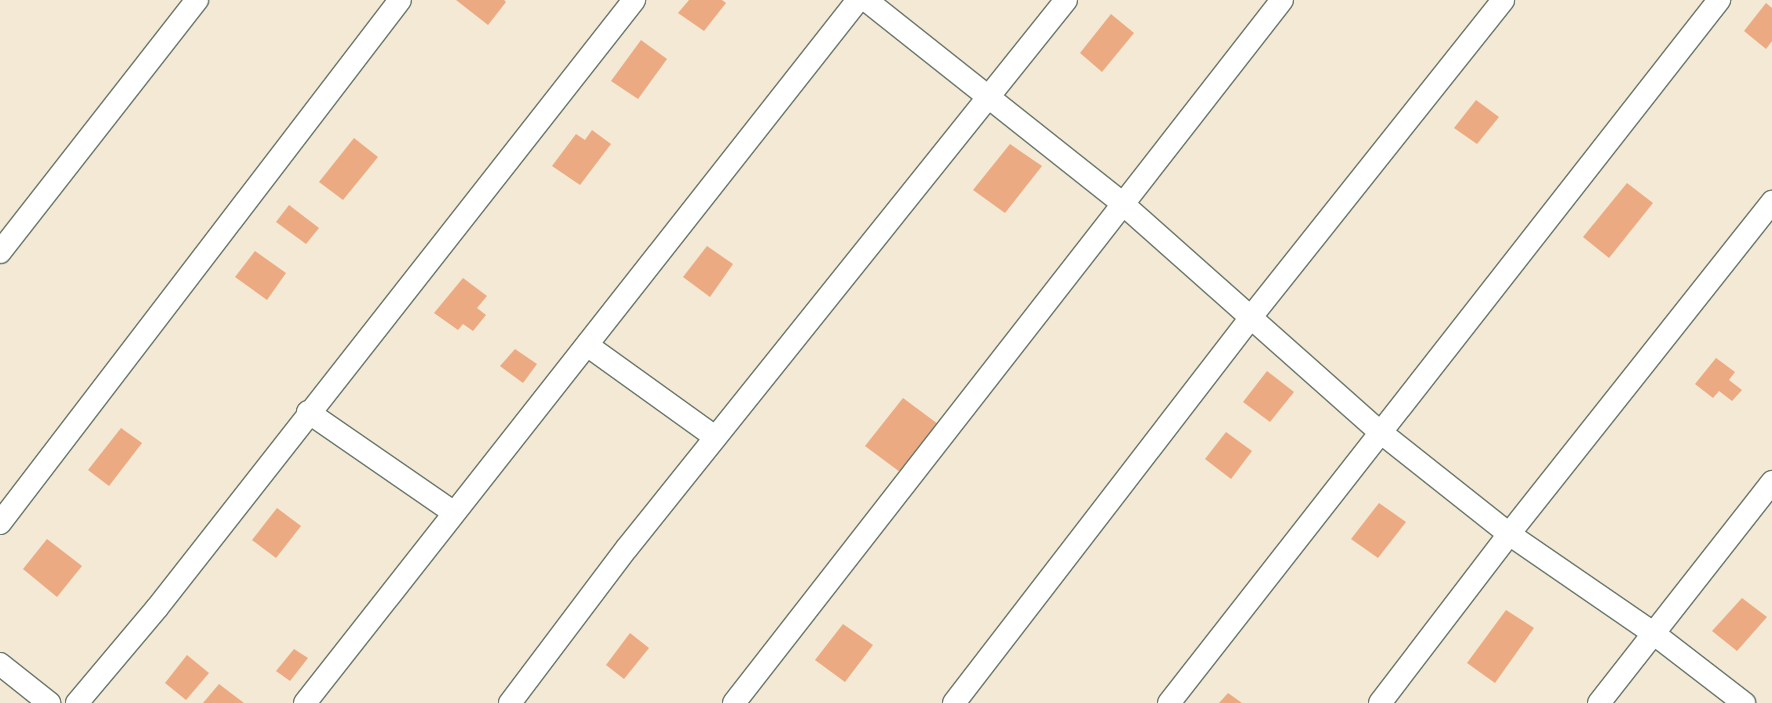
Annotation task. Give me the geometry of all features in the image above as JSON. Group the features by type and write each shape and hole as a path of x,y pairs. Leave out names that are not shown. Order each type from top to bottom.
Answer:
{"street":[{"path":"0,252 197,0"},
{"path":"0,523 400,0"},
{"path":"77,703 157,608 308,412 634,0"},
{"path":"305,703 453,512 587,345 858,0"},
{"path":"866,0 987,100 1123,204 1379,431 1509,534 1652,633 1744,703"},
{"path":"510,703 715,437 1066,0"},
{"path":"734,703 1282,0"},
{"path":"954,703 1251,317 1502,0"},
{"path":"1169,703 1379,431 1718,0"},
{"path":"1380,703 1509,534 1772,202"},
{"path":"587,345 715,437"},
{"path":"308,412 453,512"},
{"path":"1599,703 1652,633 1772,482"},
{"path":"0,664 49,703"}],"building":[{"path":"456,0 504,0 506,2 488,25"},
{"path":"689,0 722,0 726,3 704,31 678,13"},
{"path":"1766,3 1772,8 1772,41 1766,49 1744,31"},
{"path":"1111,14 1134,33 1102,72 1080,53"},
{"path":"641,40 667,59 638,99 611,81"},
{"path":"1476,100 1499,117 1477,144 1454,128"},
{"path":"592,130 611,144 580,185 552,166 576,134 585,140"},
{"path":"354,138 378,157 343,200 319,182"},
{"path":"1010,144 1042,166 1005,213 973,190"},
{"path":"1627,183 1653,203 1609,258 1583,237"},
{"path":"289,205 319,228 306,244 276,222"},
{"path":"707,246 733,264 710,297 683,277"},
{"path":"255,251 286,273 267,300 235,277"},
{"path":"463,278 487,296 477,308 486,315 473,331 463,324 458,330 434,313"},
{"path":"515,349 537,364 523,383 500,366"},
{"path":"1716,358 1735,372 1729,380 1742,390 1732,401 1719,391 1713,398 1695,384"},
{"path":"1267,371 1294,392 1270,422 1243,402"},
{"path":"903,398 938,424 900,472 865,446"},
{"path":"121,428 142,443 109,486 88,470"},
{"path":"1226,432 1252,451 1231,479 1205,459"},
{"path":"1379,503 1406,522 1378,558 1351,539"},
{"path":"277,508 301,526 276,558 252,540"},
{"path":"47,539 82,566 57,597 23,569"},
{"path":"1742,598 1767,617 1737,651 1712,631"},
{"path":"1506,610 1534,628 1495,683 1467,663"},
{"path":"843,624 873,645 845,682 815,660"},
{"path":"630,633 649,648 624,679 606,665"},
{"path":"294,649 308,658 290,681 276,671"},
{"path":"187,655 209,673 186,700 165,683"},
{"path":"219,684 244,703 203,703"},
{"path":"1228,693 1242,703 1219,703"}]}
